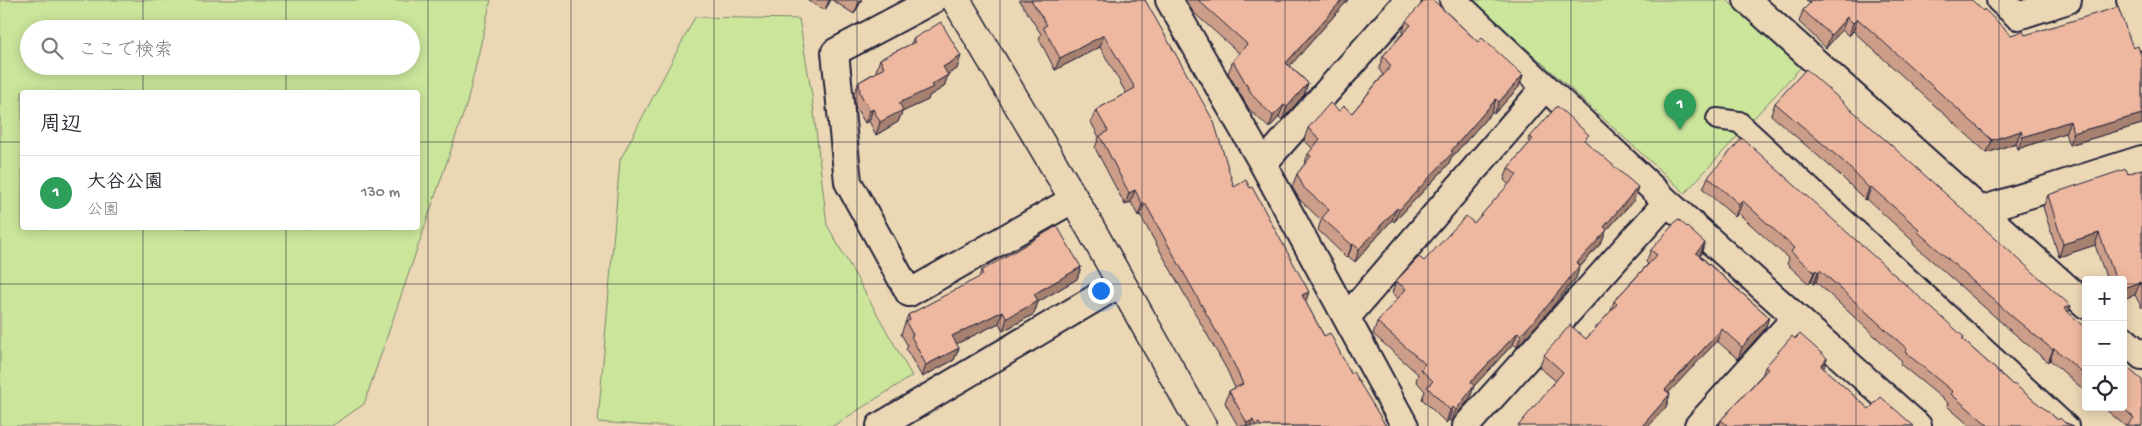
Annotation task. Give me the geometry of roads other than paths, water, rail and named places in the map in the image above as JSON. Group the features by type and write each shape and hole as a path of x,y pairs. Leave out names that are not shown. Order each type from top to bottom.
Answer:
{"street":[{"path":"933,0 835,52 848,182 910,293 1074,199"},
{"path":"956,0 1074,199 1202,426"},
{"path":"1169,0 1264,164 1405,426"},
{"path":"1264,164 1408,0"},
{"path":"1453,0 1667,202 1918,426"},
{"path":"1747,0 2082,301"},
{"path":"2000,0 2018,16 2068,0"},
{"path":"2130,0 2142,37"},
{"path":"1348,317 1545,87"},
{"path":"1717,119 1739,122 2068,426"},
{"path":"1981,210 2142,159"},
{"path":"1466,426 1667,202"},
{"path":"880,426 1121,283"},
{"path":"1698,426 1796,317"},
{"path":"2127,343 2142,356"}],"place":[{"name":"大谷公園","path":"1680,130"}]}
